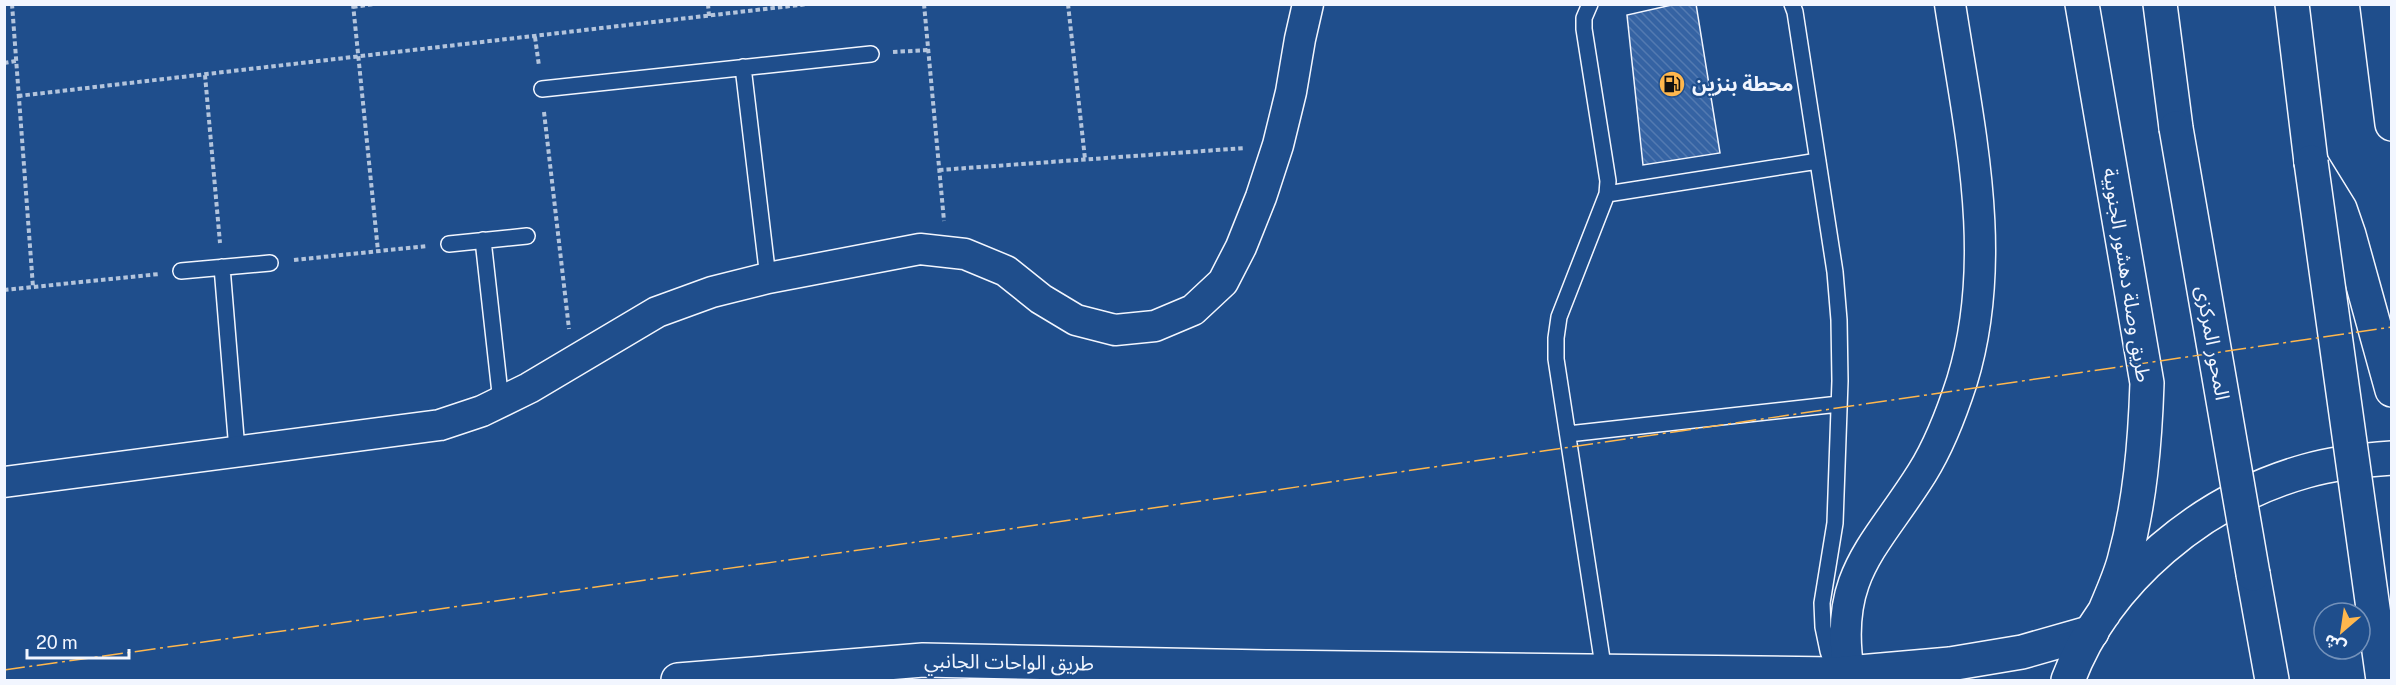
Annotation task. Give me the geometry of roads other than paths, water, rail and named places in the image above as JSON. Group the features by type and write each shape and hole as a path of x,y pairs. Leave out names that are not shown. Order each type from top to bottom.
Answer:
{"main road":[{"name":"طريق وصلة دهشور الجنوبية","path":"2082,4 2147,383 2145,436 2136,510 2123,563 2098,623"},
{"name":"المحور المركزى","path":"2160,4 2176,128 2272,681"},
{"path":"2292,4 2311,162 2383,681"},
{"path":"2377,4 2391,124"},
{"path":"2311,162 2340,209 2391,390"},
{"path":"2068,681 2098,623 2143,568 2173,540 2214,511 2259,488 2306,471 2355,461 2391,458"},
{"name":"طريق الواحات الجانبي","path":"678,681 923,660 1505,676 1604,672 1842,674 1950,664 2022,652 2098,623"}],"street":[{"path":"4,482 440,425 501,402 657,312 712,292 768,278 920,249 965,254 1006,271 1041,299 1076,320 1115,330 1155,326 1193,310 1222,282 1241,247 1262,197 1278,145 1308,4"},
{"path":"1842,674 1847,607 1852,585 1871,544 1923,471 1945,427 1962,381 1975,324 1981,259 1980,221 1950,4"}],"lane":[{"path":"1590,4 1584,18 1584,29 1608,181 1607,194 1559,317 1556,359 1604,672"},
{"path":"1792,4 1835,272 1839,320 1836,523 1822,603 1823,627 1828,651 1842,674"},
{"path":"542,89 871,54"},
{"path":"743,67 768,278"},
{"path":"1607,194 1818,160"},
{"path":"449,244 527,236"},
{"path":"483,240 501,402"},
{"path":"181,272 270,262"},
{"path":"222,267 237,450"},
{"path":"1568,434 1839,404"}],"place":[{"name":"محطة بنزين","path":"1672,84"}]}
